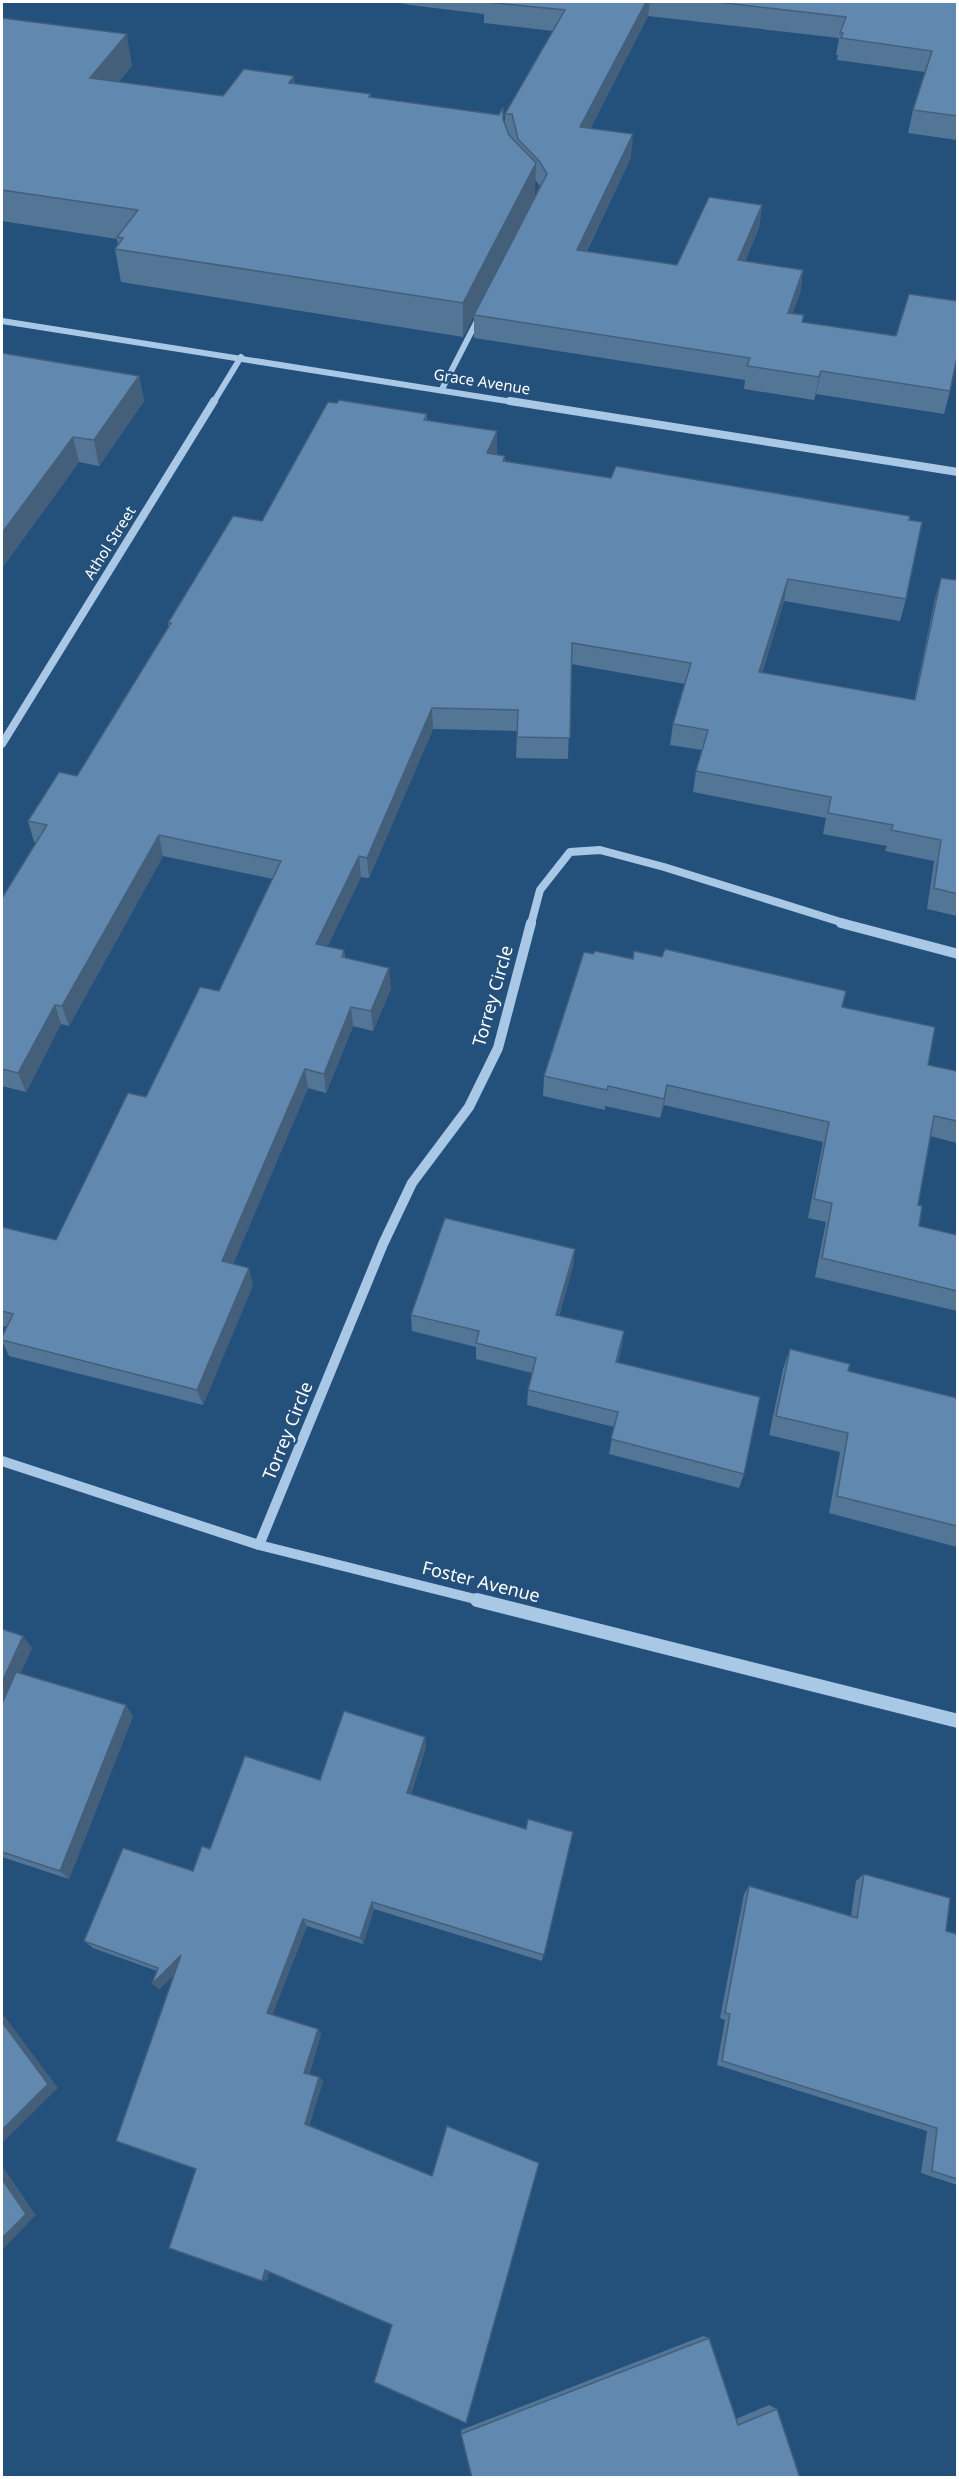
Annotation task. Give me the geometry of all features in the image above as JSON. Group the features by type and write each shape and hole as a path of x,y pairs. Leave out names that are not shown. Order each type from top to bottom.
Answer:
{"street":[{"path":"442,389 485,304"},
{"name":"Grace Avenue","path":"2,321 957,472"},
{"name":"Athol Street","path":"2,744 241,357"},
{"name":"Torrey Circle","path":"259,1545 383,1244 412,1183 469,1107 498,1048 540,890 570,852 600,850 611,852 819,917 957,954"},
{"name":"Foster Avenue","path":"2,1461 259,1545 957,1721"}],"building":[{"path":"486,2 646,2 580,127 633,134 577,250 677,265 709,197 762,205 738,260 803,270 788,313 804,315 802,322 896,336 909,294 957,301 957,357 950,391 821,371 819,377 747,366 750,358 474,315 547,174 540,162 518,139 512,114 505,114 565,10"},
{"path":"716,2 957,2 957,116 913,110 932,51 841,38 843,33 840,33 846,17"},
{"path":"2,18 127,34 90,78 223,96 244,69 294,76 289,83 371,94 369,97 499,115 503,107 503,119 509,135 536,163 463,303 115,249 123,238 117,237 138,210 2,190"},
{"path":"2,353 139,376 94,440 73,437 2,533"},
{"path":"339,400 427,414 424,420 497,431 487,453 505,456 503,461 611,478 616,466 910,516 909,520 922,522 906,599 788,579 759,672 915,700 941,578 957,580 957,894 934,888 941,840 891,830 893,825 828,813 831,797 696,771 708,730 673,724 691,663 572,643 570,738 517,737 518,710 432,708 367,858 359,856 316,944 344,950 342,957 389,968 371,1011 351,1007 324,1074 305,1069 222,1261 249,1268 197,1390 2,1340 13,1314 2,1311 2,1227 56,1240 128,1093 146,1097 200,987 219,991 281,861 159,835 62,1006 55,1005 18,1073 2,1069 2,898 47,825 28,821 59,772 77,776 171,623 168,623 233,516 262,521 328,402 337,403"},
{"path":"665,949 846,991 842,1007 935,1027 928,1065 957,1071 957,1121 934,1116 918,1205 922,1206 919,1226 957,1235 957,1291 822,1258 832,1203 814,1199 829,1122 667,1085 664,1099 608,1086 607,1090 544,1076 584,952 593,954 595,951 633,959 634,951 662,957"},
{"path":"445,1218 575,1249 556,1315 624,1331 616,1362 760,1397 744,1474 611,1439 618,1412 528,1390 536,1358 476,1343 479,1331 411,1315"},
{"path":"790,1349 850,1364 848,1371 957,1398 957,1526 837,1496 848,1433 776,1416"},
{"path":"2,1629 23,1636 2,1682"},
{"path":"16,1672 126,1705 60,1871 2,1852 2,1704"},
{"path":"344,1711 425,1737 407,1793 526,1829 528,1819 573,1832 544,1955 372,1902 360,1938 303,1919 267,2013 318,2029 304,2073 319,2077 305,2124 432,2176 447,2126 539,2163 466,2423 374,2382 392,2325 265,2270 262,2281 169,2248 196,2169 116,2141 181,1955 152,1984 158,1968 84,1941 123,1848 193,1871 202,1846 210,1849 245,1756 320,1780"},
{"path":"864,1874 950,1898 946,1931 957,1934 957,2179 932,2171 937,2128 722,2061 730,2014 725,2013 749,1886 857,1918"},
{"path":"2,2022 48,2084 2,2130"},
{"path":"2,2179 26,2214 2,2238"},
{"path":"709,2338 738,2425 777,2409 800,2478 472,2478 461,2434"}]}
